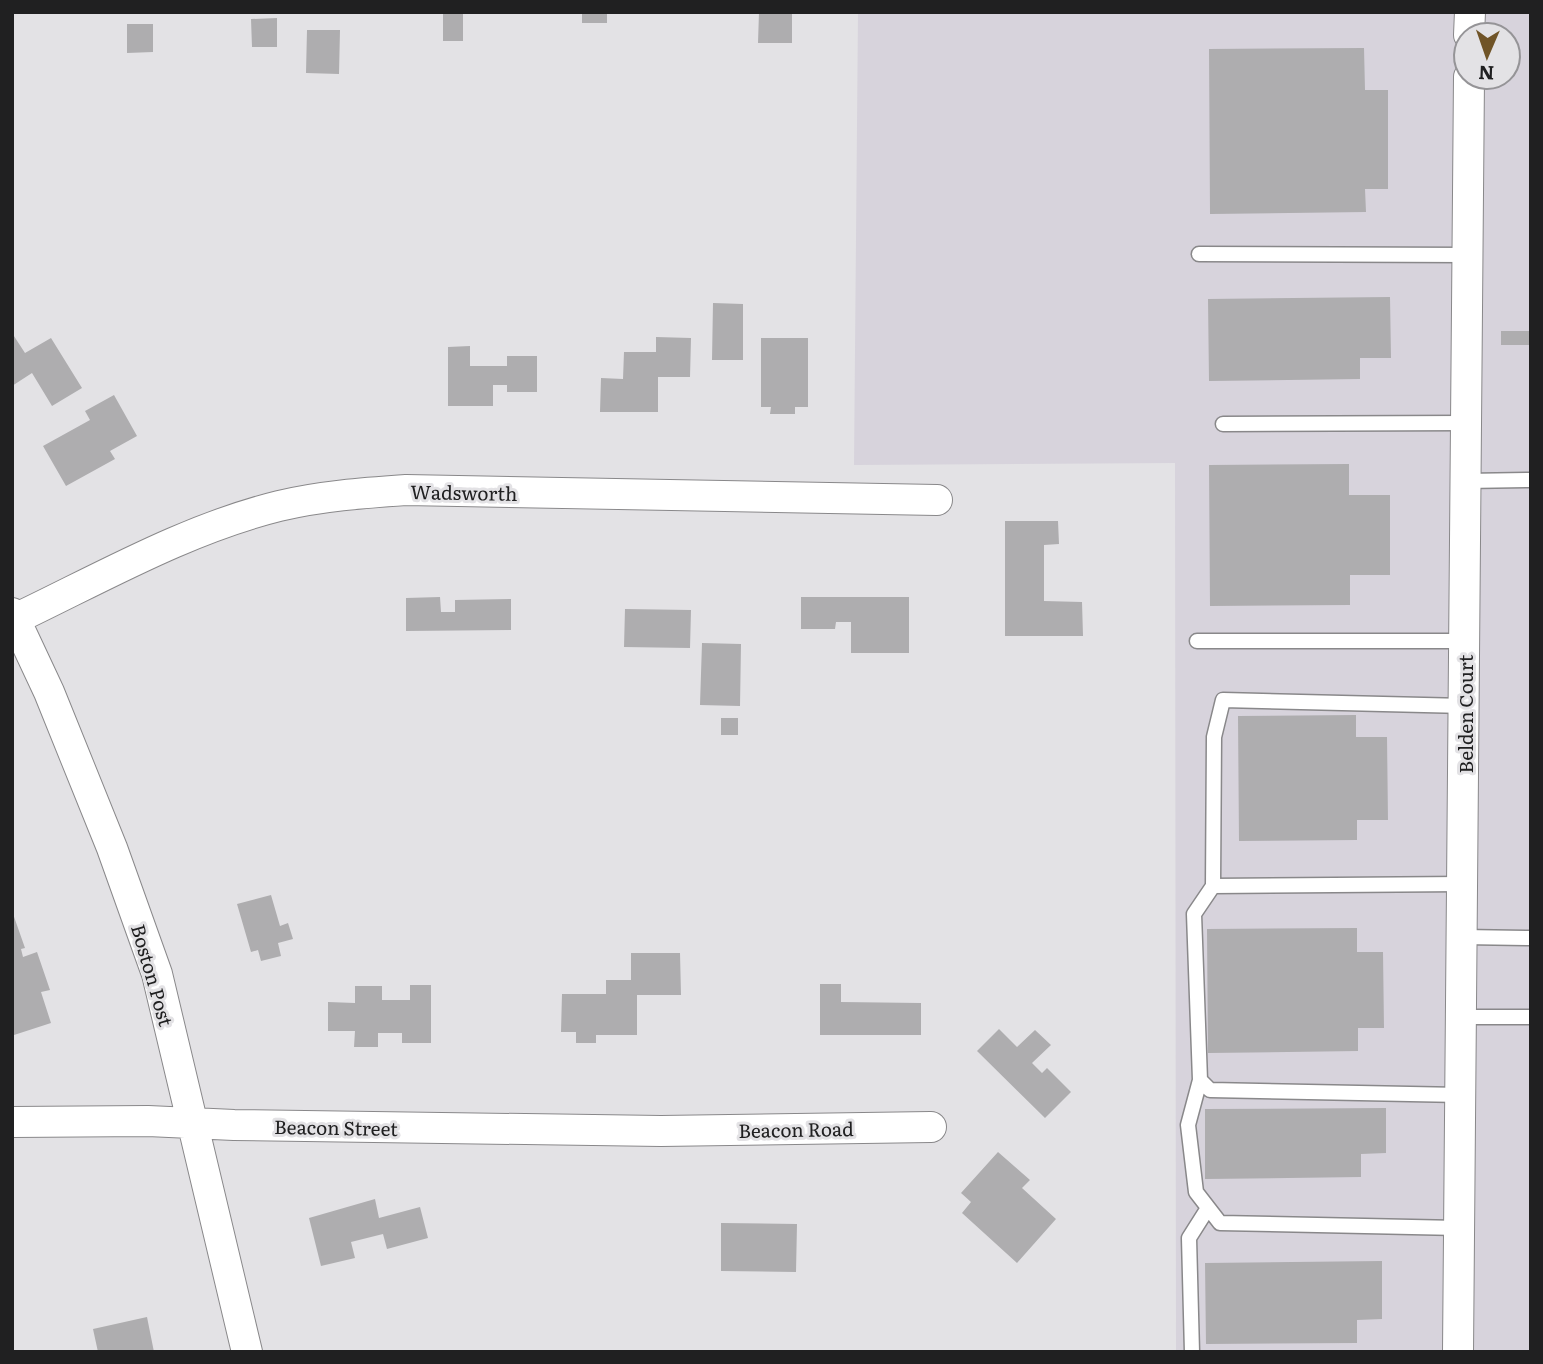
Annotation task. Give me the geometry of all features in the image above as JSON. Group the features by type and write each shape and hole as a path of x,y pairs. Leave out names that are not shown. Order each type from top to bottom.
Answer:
{"street":[{"name":"Belden Court","path":"1458,1352 1469,91"},
{"name":"Wadsworth","path":"14,616 212,526 280,506 335,495 406,490 937,500"},
{"name":"Boston Post","path":"14,616 112,848 157,974 247,1352"},
{"name":"Beacon Street","path":"12,1122 148,1121 661,1131"},
{"name":"Beacon Road","path":"661,1131 931,1127"}],"lane":[{"path":"1199,254 1468,255"},
{"path":"1223,424 1466,423"},
{"path":"1466,481 1531,481"},
{"path":"1197,641 1465,640"},
{"path":"1460,1228 1220,1223 1196,1192 1188,1125 1200,1080 1194,914 1213,886 1213,737 1223,701 1465,706"},
{"path":"1213,886 1463,884"},
{"path":"1463,937 1531,938"},
{"path":"1462,1017 1531,1017"},
{"path":"1200,1080 1210,1090 1461,1095"},
{"path":"1192,1352 1189,1238 1208,1208"}],"shaded area":[{"path":"858,12 1531,12 1531,1352 1176,1352 1175,463 854,465"}],"building":[{"path":"582,12 607,12 607,23 582,23"},
{"path":"759,12 792,12 792,43 758,43"},
{"path":"443,13 463,13 463,41 443,41"},
{"path":"277,18 277,47 252,47 251,19"},
{"path":"127,24 153,24 153,52 127,53"},
{"path":"307,30 340,30 339,74 306,73"},
{"path":"1364,48 1365,90 1388,90 1388,189 1365,189 1366,212 1210,214 1209,49"},
{"path":"1390,297 1391,358 1360,358 1360,379 1209,381 1208,299"},
{"path":"713,303 743,304 743,360 712,360"},
{"path":"1501,331 1531,331 1531,345 1501,345"},
{"path":"12,333 25,353 51,338 82,388 52,406 32,373 12,386"},
{"path":"656,337 691,338 690,377 658,377 658,412 600,412 601,378 623,379 624,352 656,352"},
{"path":"761,338 808,338 808,407 795,407 795,414 770,414 771,407 761,407"},
{"path":"470,346 470,366 507,366 507,356 537,356 537,392 507,392 507,385 493,385 493,406 448,406 448,347"},
{"path":"114,395 137,436 110,451 115,459 66,486 43,446 90,420 85,411"},
{"path":"1349,464 1349,495 1390,495 1390,575 1350,575 1350,605 1210,606 1209,465"},
{"path":"1005,521 1058,521 1059,544 1044,545 1044,601 1082,602 1083,636 1005,636"},
{"path":"440,597 441,612 455,612 455,600 511,599 511,630 406,631 406,598"},
{"path":"801,597 909,597 909,653 851,653 851,622 836,622 835,629 801,629"},
{"path":"625,609 691,610 690,648 624,647"},
{"path":"702,643 741,644 740,706 700,705"},
{"path":"1356,715 1356,737 1387,737 1388,820 1357,820 1357,840 1239,841 1238,716"},
{"path":"721,718 738,718 738,735 721,735"},
{"path":"271,895 280,926 288,923 293,939 278,943 281,956 261,961 258,950 251,952 237,904"},
{"path":"12,911 25,948 21,949 23,957 37,952 50,990 41,992 51,1023 14,1035 12,1029"},
{"path":"1357,928 1357,952 1383,952 1384,1028 1358,1028 1358,1051 1208,1053 1207,929"},
{"path":"631,953 680,953 681,995 637,995 637,1035 596,1035 596,1043 576,1043 576,1032 561,1032 562,994 606,994 606,980 631,980"},
{"path":"820,984 841,984 841,1002 921,1003 921,1035 820,1035"},
{"path":"410,985 431,985 431,1043 402,1043 402,1033 378,1033 378,1047 354,1047 355,1031 328,1031 328,1002 355,1003 355,986 382,986 382,1000 410,1000"},
{"path":"999,1029 1017,1047 1035,1030 1051,1045 1032,1063 1042,1073 1047,1068 1071,1092 1045,1118 977,1051"},
{"path":"1386,1108 1386,1153 1361,1154 1361,1177 1205,1179 1205,1109"},
{"path":"998,1152 1030,1180 1022,1188 1056,1219 1017,1263 962,1213 971,1202 961,1193"},
{"path":"375,1199 379,1218 420,1207 428,1238 387,1249 383,1234 351,1242 355,1258 321,1266 309,1218"},
{"path":"721,1223 797,1224 796,1272 721,1271"},
{"path":"1382,1261 1382,1319 1357,1320 1357,1343 1206,1344 1205,1263"},
{"path":"147,1317 154,1352 98,1352 93,1329"}]}
